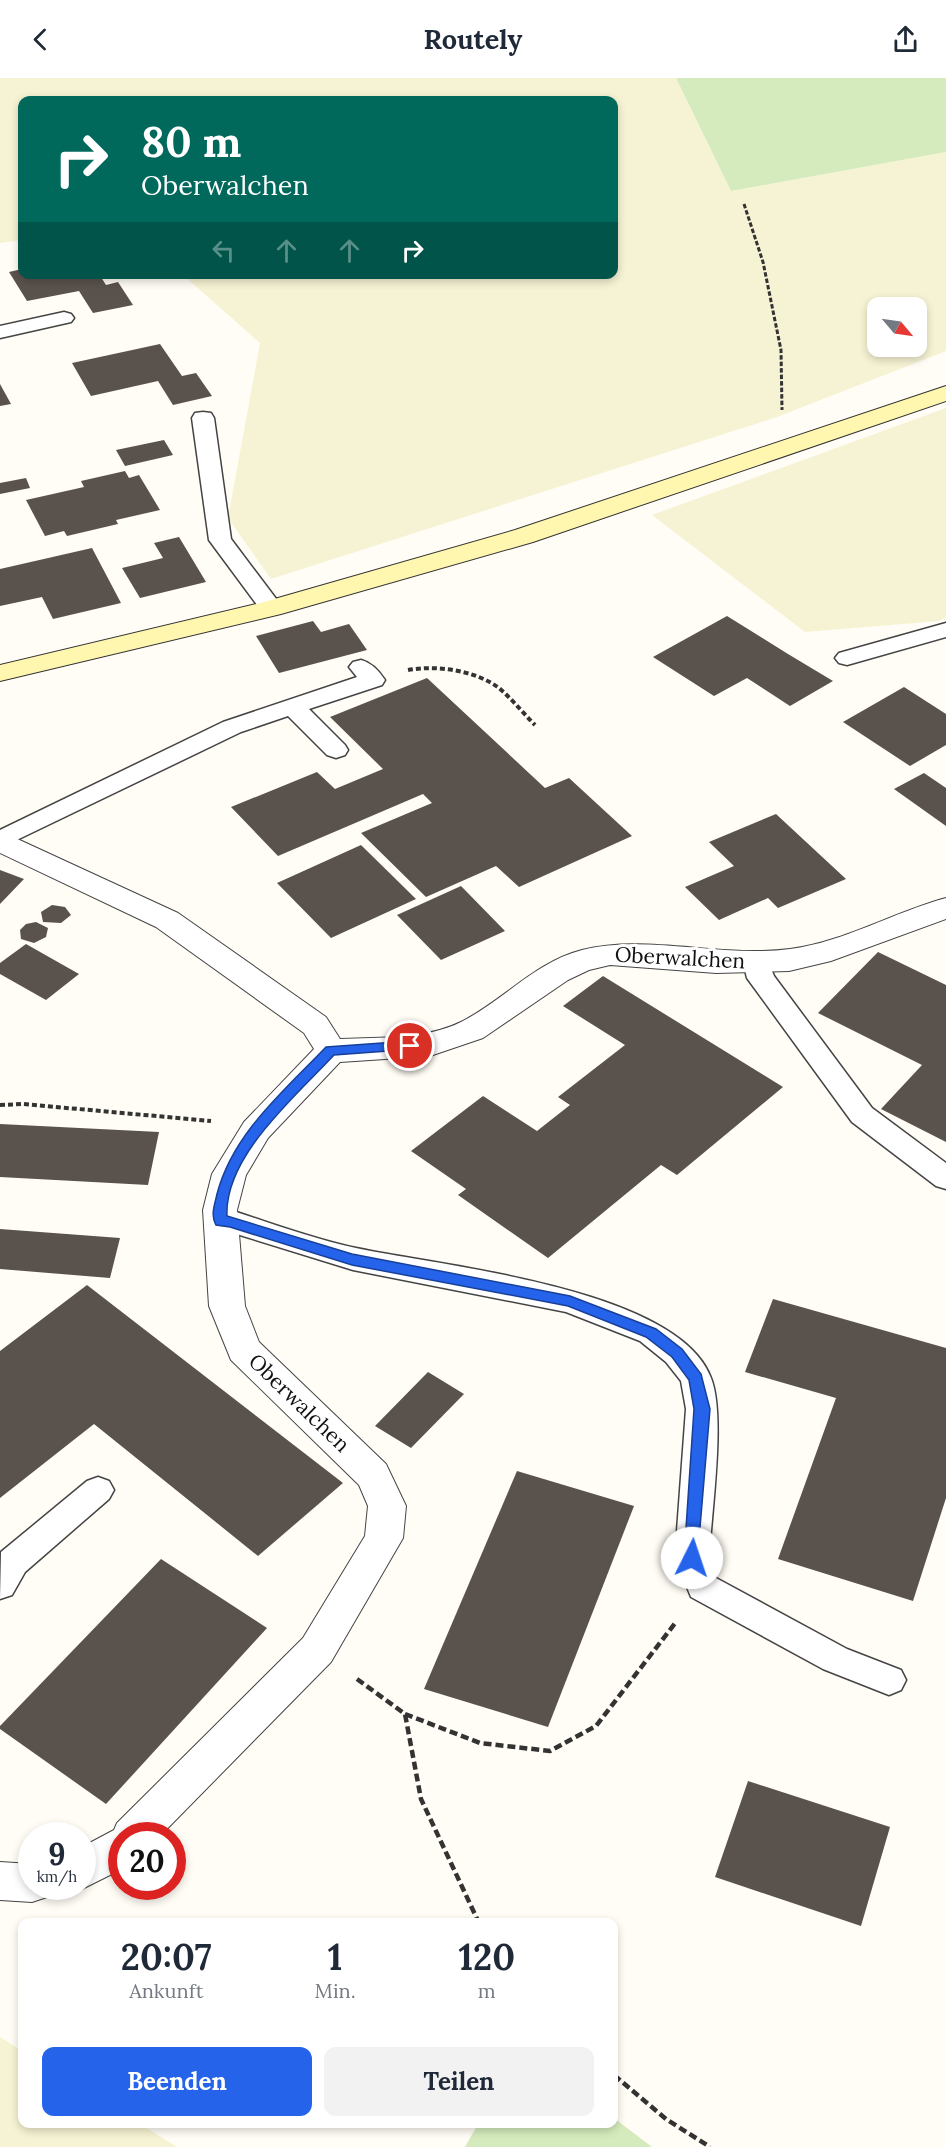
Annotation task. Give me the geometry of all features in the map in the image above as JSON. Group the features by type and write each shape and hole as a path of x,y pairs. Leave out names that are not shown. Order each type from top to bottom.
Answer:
{"main road":[{"path":"0,673 271,608 524,536 946,393"}],"street":[{"path":"0,840 166,920 315,1025 331,1051"},
{"name":"Oberwalchen","path":"146,1822 317,1650 384,1538 387,1506 373,1475 244,1350 226,1306 220,1210 229,1174 256,1130 331,1051 430,1045 472,1030 557,972 580,961 610,954 716,962 756,962 820,954 946,908"},
{"path":"0,1881 18,1882"}],"lane":[{"path":"0,332 64,318"},
{"path":"203,418 220,540 271,608"},
{"path":"847,658 946,630"},
{"path":"0,840 232,728 293,707 367,673"},
{"path":"293,707 336,750"},
{"path":"756,962 761,978 862,1114 946,1178"},
{"path":"221,1221 230,1221 352,1259 570,1301 651,1333 677,1353 696,1378 702,1409 692,1558 703,1587 835,1659 889,1680"},
{"path":"0,1585 13,1562 98,1490"}],"path":[{"path":"744,204 763,262 781,350 782,450"},
{"path":"367,673 418,667 457,672 491,683 535,725"},
{"path":"0,1105 23,1104 225,1122 256,1130"},
{"path":"317,1650 405,1714 480,1743 550,1751 596,1726 703,1587"},
{"path":"405,1714 420,1799 477,1918"},
{"path":"618,2078 666,2119 710,2147"}],"shaded area":[{"path":"0,78 676,78 731,191 946,152 946,351 777,417 271,579 228,518 260,343 188,279 618,279 618,96 18,96 18,241 0,243"},
{"path":"946,408 946,617 939,621 805,632 652,515"},
{"path":"0,2037 18,2048 18,2128 146,2128 177,2147 0,2147"}],"green space":[{"path":"676,78 946,78 946,152 731,191"},
{"path":"618,2121 652,2147 465,2147 476,2128 618,2128"}],"building":[{"path":"18,270 18,279 102,279 106,285 118,282 133,305 93,313 79,291 27,301 9,272"},
{"path":"160,344 182,376 196,373 212,396 173,405 158,381 91,396 72,363"},
{"path":"0,384 11,404 0,406"},
{"path":"164,440 173,455 125,466 116,450"},
{"path":"125,471 129,478 139,475 160,510 116,520 118,524 67,536 64,531 45,536 26,500 84,487 81,481"},
{"path":"26,478 30,488 0,494 0,483"},
{"path":"179,537 206,582 140,598 122,568 163,558 154,543"},
{"path":"92,548 121,603 53,619 42,597 0,606 0,569"},
{"path":"727,616 833,681 790,706 747,678 714,696 653,657"},
{"path":"313,621 321,632 349,624 367,650 279,673 256,636"},
{"path":"427,678 545,788 569,778 632,836 519,887 496,866 426,897 361,833 432,803 423,794 278,856 231,807 317,772 335,789 383,769 330,717"},
{"path":"904,687 946,714 946,745 910,766 843,722"},
{"path":"924,773 946,788 946,826 894,789"},
{"path":"776,814 846,879 778,908 768,898 719,920 685,887 734,866 709,842"},
{"path":"361,845 416,899 331,938 277,883"},
{"path":"0,870 24,879 0,904"},
{"path":"461,886 505,931 441,960 397,915"},
{"path":"52,905 65,907 71,915 61,923 43,922 41,912"},
{"path":"36,922 48,928 46,937 34,943 21,939 20,930 26,924"},
{"path":"26,944 79,974 46,1000 0,974 0,963"},
{"path":"878,952 946,985 946,1142 881,1109 922,1065 818,1013"},
{"path":"603,976 783,1087 677,1175 661,1165 548,1258 458,1195 466,1189 411,1151 483,1096 537,1131 570,1105 558,1097 625,1045 563,1006"},
{"path":"0,1124 159,1132 148,1185 0,1177"},
{"path":"0,1229 120,1238 110,1278 0,1269"},
{"path":"87,1285 343,1483 258,1556 94,1424 0,1498 0,1351"},
{"path":"773,1299 946,1348 946,1498 913,1601 778,1559 836,1398 745,1372"},
{"path":"428,1372 464,1394 411,1448 375,1426"},
{"path":"517,1471 634,1506 548,1727 424,1689"},
{"path":"161,1559 267,1628 106,1804 0,1729 0,1726"},
{"path":"748,1781 890,1827 861,1926 715,1877"}],"route":[{"path":"410,1046 331,1051 256,1130 229,1174 220,1210 221,1221 230,1221 352,1259 570,1301 651,1333 677,1353 696,1378 702,1409 692,1558"}]}
